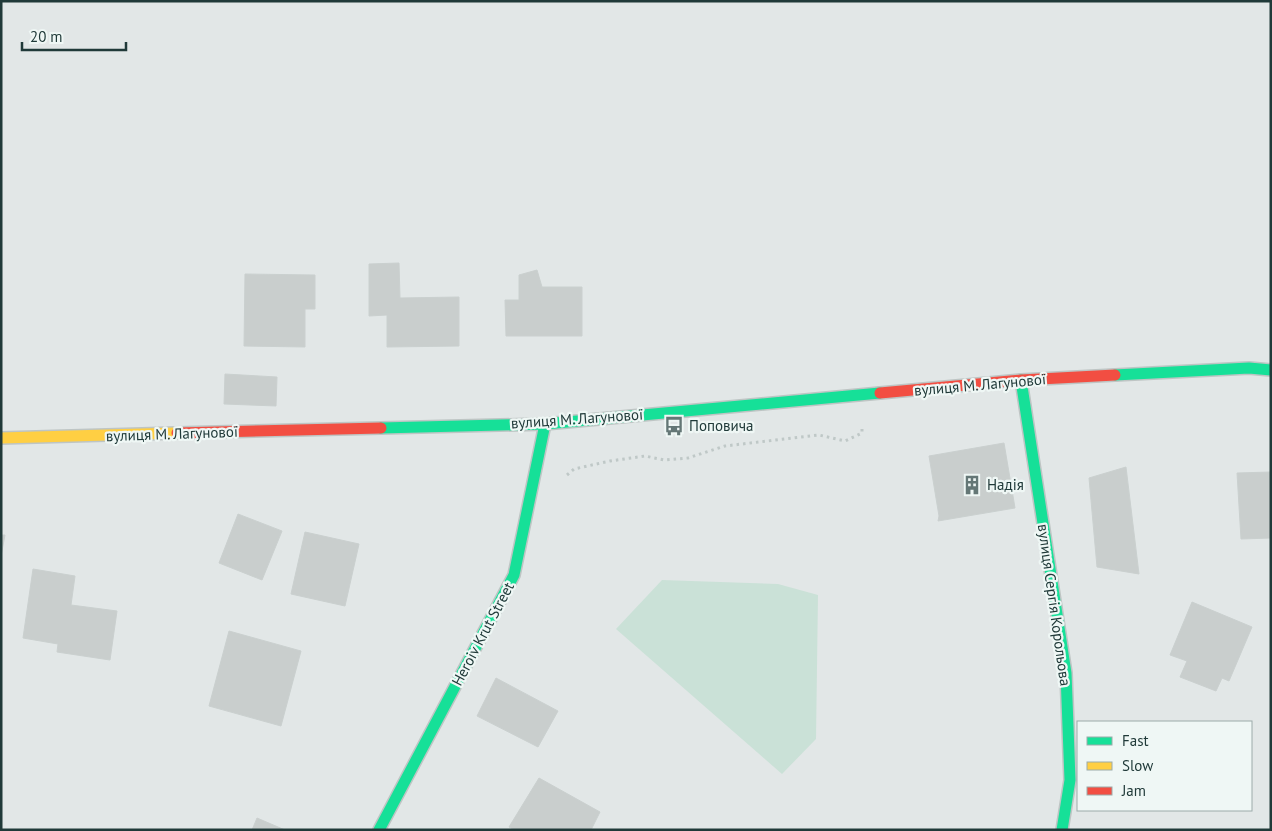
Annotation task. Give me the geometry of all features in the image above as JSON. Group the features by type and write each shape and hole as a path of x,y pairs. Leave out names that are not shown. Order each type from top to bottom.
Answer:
{"street":[{"name":"вулиця М. Лагунової","path":"1,438 545,424 1022,380 1249,368 1271,370"},
{"name":"вулиця Сергія Корольова","path":"1022,380 1066,673 1070,780 1062,830"},
{"name":"Heroiv Krut Street","path":"379,830 514,575 545,424"}],"path":[{"path":"563,479 574,469 645,456 664,460 688,458 726,446 819,435 845,441 862,434 860,395"}],"green space":[{"path":"662,580 778,584 818,595 816,739 782,774 616,629"}],"building":[{"path":"399,263 400,298 459,297 459,346 387,347 387,315 369,316 369,264"},
{"path":"537,270 542,287 582,287 582,336 506,336 505,300 519,300 519,275"},
{"path":"245,274 315,275 315,309 305,309 305,347 244,346"},
{"path":"225,374 277,377 276,406 224,404"},
{"name":"Надія","path":"1004,443 1015,508 938,521 939,516 929,456"},
{"path":"1126,467 1139,574 1097,567 1089,478"},
{"path":"1271,472 1271,538 1241,539 1237,473"},
{"path":"238,514 282,531 262,580 219,563"},
{"path":"305,532 359,544 345,606 291,594"},
{"path":"1,535 5,535 1,556"},
{"path":"33,569 75,576 71,605 117,611 110,660 57,652 58,644 23,638"},
{"path":"1192,602 1252,627 1229,681 1222,678 1216,691 1180,677 1187,661 1170,655"},
{"path":"229,631 301,651 281,726 209,706"},
{"path":"496,678 558,711 538,747 477,716"},
{"path":"539,778 600,812 591,830 515,830 509,827"},
{"path":"257,818 285,830 252,830"}],"traffic: fast":[{"path":"1115,375 1249,368 1271,370"},
{"path":"1021,380 1066,673 1070,780 1062,830"},
{"path":"381,428 545,424 880,393"},
{"path":"379,830 514,575 545,424"}],"traffic: slow":[{"path":"1,438 177,433"}],"traffic: jam":[{"path":"880,393 1021,380 1115,375"},
{"path":"177,433 381,428"}],"place":[{"name":"Поповича","path":"674,426"},
{"name":"Надія","path":"972,485"}]}
